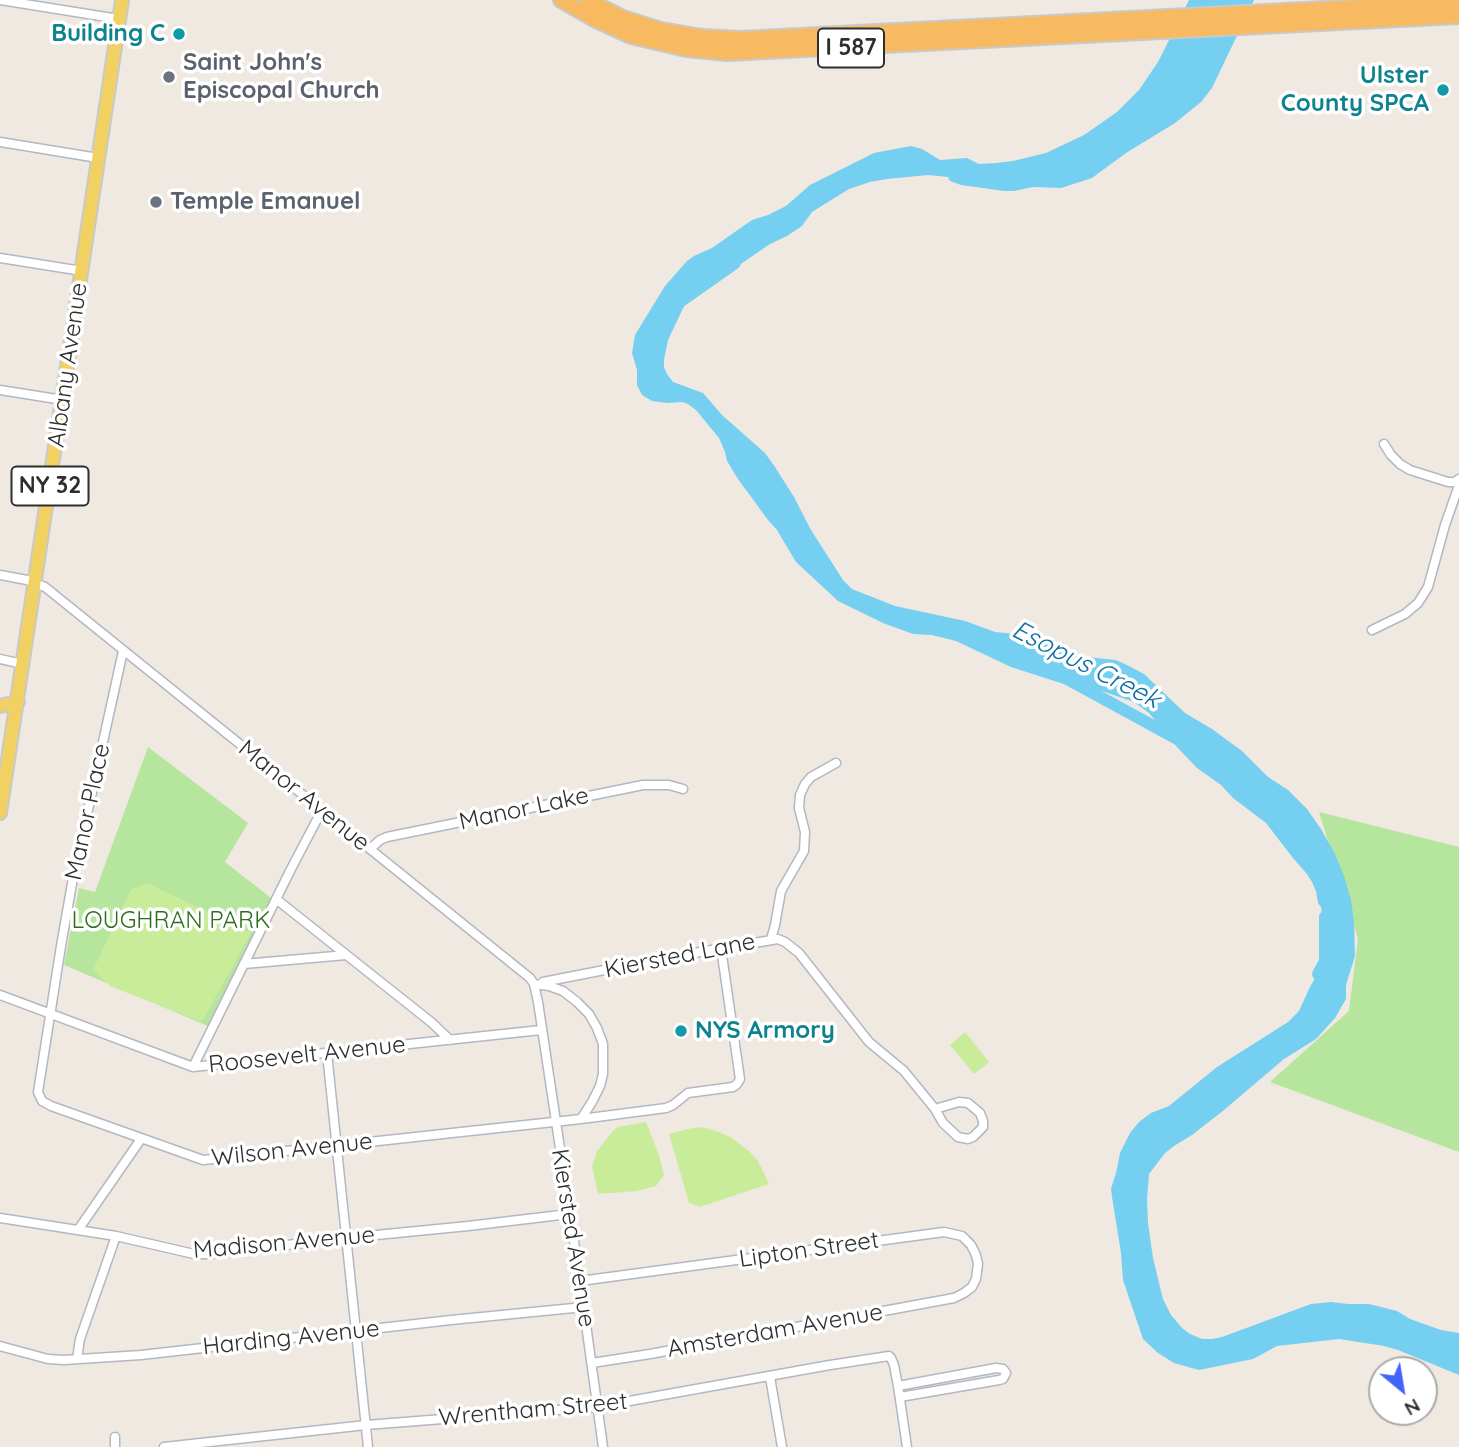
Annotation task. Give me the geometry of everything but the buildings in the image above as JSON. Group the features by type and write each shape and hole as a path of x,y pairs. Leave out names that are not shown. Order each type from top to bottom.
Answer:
{"highway":[{"name":"I 587","path":"561,0 631,36 714,52 756,53 1459,16"},
{"name":"I 587","path":"587,0 623,18 648,26 688,35 728,39 1459,2"}],"main road":[{"name":"Albany Avenue","path":"0,813 122,0"},
{"path":"0,706 18,702"}],"street":[{"path":"0,0 119,19"},
{"path":"0,142 98,158"},
{"path":"0,258 82,271"},
{"path":"0,390 62,400"},
{"path":"1384,444 1400,464 1410,470 1448,482 1459,479"},
{"path":"1372,630 1405,614 1418,603 1428,587 1459,485"},
{"path":"0,575 35,582"},
{"name":"Manor Avenue","path":"35,582 45,587 181,695 530,978 534,984"},
{"name":"Manor Place","path":"40,1097 38,1092 73,878 123,651"},
{"path":"0,659 23,664"},
{"path":"771,939 781,891 804,851 805,832 799,808 800,795 804,784 811,777 835,763"},
{"name":"Manor Lake","path":"370,849 387,837 643,785 669,785 682,789"},
{"path":"193,1067 322,810"},
{"path":"276,899 450,1040"},
{"name":"Kiersted Lane","path":"534,984 778,939 799,953 869,1042 904,1071 936,1109"},
{"name":"Wilson Avenue","path":"40,1097 51,1106 203,1160 666,1108 688,1093 733,1087 740,1079 721,948"},
{"path":"244,964 346,955"},
{"path":"541,1030 534,984 549,986 570,996 589,1014 597,1028 603,1044 603,1074 600,1086 581,1119"},
{"name":"Roosevelt Avenue","path":"0,995 193,1067 541,1030"},
{"name":"Kiersted Avenue","path":"541,1030 603,1447"},
{"path":"327,1053 368,1447"},
{"path":"959,1102 968,1103 979,1113 983,1127 973,1138 958,1137 943,1123 936,1109 959,1102"},
{"path":"78,1230 141,1139"},
{"name":"Madison Avenue","path":"0,1219 78,1230 194,1254 211,1254 569,1214"},
{"name":"Lipton Street","path":"580,1281 944,1232 962,1236 971,1245 978,1264 972,1287 957,1297"},
{"path":"77,1359 80,1339 116,1237"},
{"name":"Amsterdam Avenue","path":"592,1363 957,1297"},
{"name":"Harding Avenue","path":"0,1346 48,1359 64,1360 584,1307"},
{"name":"Wrentham Street","path":"164,1447 225,1444 366,1425 596,1408 889,1356 894,1365 898,1386"},
{"path":"900,1397 999,1380 1003,1379 1006,1373 1003,1369 996,1368 898,1386 907,1447"},
{"path":"770,1377 782,1447"}],"green space":[{"name":"LOUGHRAN PARK","path":"148,747 248,823 225,862 271,898 208,1026 64,965 79,888 95,892"},
{"path":"1319,812 1459,847 1459,1152 1270,1082 1349,1011 1358,939"},
{"path":"147,883 251,933 202,1022 110,986 93,970 131,890"},
{"path":"965,1032 989,1062 974,1074 950,1045"},
{"path":"646,1122 664,1175 656,1186 637,1191 598,1194 592,1166 597,1151 618,1127"},
{"path":"702,1127 732,1138 750,1152 758,1161 769,1184 700,1207 689,1203 669,1134"}],"water":[{"path":"1189,0 1254,0 1212,88 1201,102 1175,123 1092,178 1061,188 1033,187 1004,191 961,185 950,181 948,177 928,175 870,182 849,189 812,212 802,226 787,236 770,244 732,270 712,276 696,288 686,302 668,340 664,367 673,382 703,393 722,415 765,453 794,497 811,530 843,580 852,589 895,606 965,621 995,632 1038,637 1076,656 1116,660 1127,665 1144,674 1185,713 1242,751 1307,809 1335,854 1351,900 1355,956 1346,985 1346,999 1335,1018 1316,1039 1284,1059 1224,1110 1165,1153 1149,1174 1148,1223 1163,1299 1182,1328 1202,1339 1222,1337 1311,1304 1369,1304 1397,1311 1410,1319 1441,1330 1459,1333 1459,1375 1438,1366 1438,1356 1413,1356 1384,1346 1339,1339 1277,1346 1253,1359 1199,1370 1174,1363 1143,1339 1123,1280 1111,1189 1120,1153 1139,1122 1151,1113 1169,1106 1217,1067 1288,1022 1299,1011 1325,960 1326,942 1321,907 1312,882 1266,823 1197,768 1149,713 1134,702 1102,691 1070,686 1011,667 956,641 913,634 838,601 796,562 777,530 738,479 727,461 719,438 696,410 682,402 652,401 642,395 637,385 637,370 632,353 635,335 665,286 687,261 712,248 752,220 786,206 810,185 874,153 911,146 940,160 967,158 979,164 1013,161 1046,153 1084,135 1117,112 1139,90 1158,62"}],"waterway":[{"name":"Esopus Creek","path":"681,301 735,263"},
{"name":"Esopus Creek","path":"1069,680 1179,740"},
{"name":"Esopus Creek","path":"1318,974 1325,961 1325,917"}],"place":[{"name":"Building C","path":"179,34"},
{"name":"Saint John's Episcopal Church","path":"169,77"},
{"name":"Ulster County SPCA","path":"1443,90"},
{"name":"Temple Emanuel","path":"156,202"},
{"name":"NYS Armory","path":"681,1031"}]}
